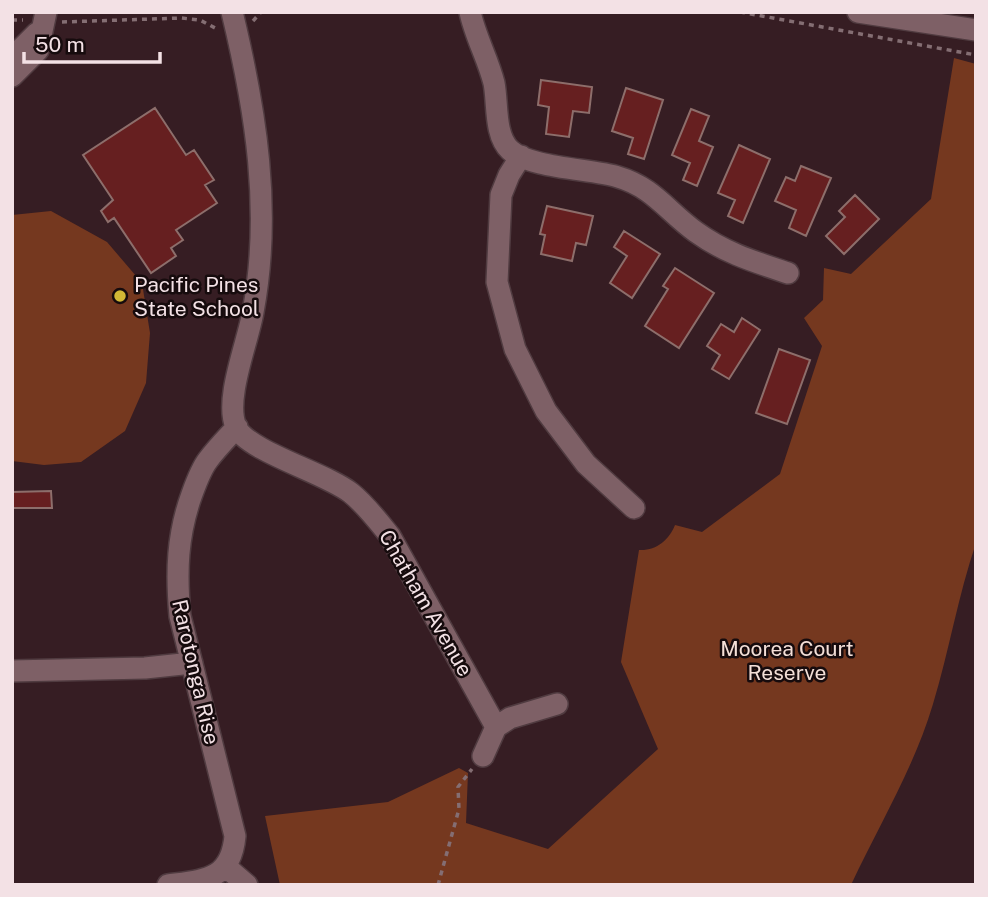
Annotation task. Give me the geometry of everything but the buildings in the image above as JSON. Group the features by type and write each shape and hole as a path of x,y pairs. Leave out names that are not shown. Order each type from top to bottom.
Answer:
{"street":[{"path":"470,12 493,82 501,133 509,149 542,163 618,177 646,188 693,230 722,250 788,273"},
{"path":"858,12 976,30"},
{"path":"14,53 44,20"},
{"path":"12,76 38,50 44,20"},
{"path":"233,20 250,90 259,155 263,227 254,311 233,407 237,427"},
{"path":"521,156 501,195 497,282 515,349 546,411 586,464 634,508"},
{"name":"Rarotonga Rise","path":"225,866 233,855 235,836 180,616 178,544 184,516 206,462 237,427"},
{"name":"Chatham Avenue","path":"237,427 246,439 262,449 325,477 350,492 374,515 390,536 496,727"},
{"path":"12,671 192,663"},
{"path":"482,756 496,727 510,718 557,704"},
{"path":"168,885 210,879 225,866 247,885"}],"path":[{"path":"12,20 181,18 200,20 218,29 233,20 250,25 261,12"},
{"path":"438,885 458,809 457,787 482,756"}],"green space":[{"name":"Moorea Court Reserve","path":"954,58 976,64 976,543 925,728 906,774 851,885 280,885 265,816 388,802 459,768 468,773 466,823 548,849 658,749 621,662 639,550 651,549 661,544 675,525 702,532 780,474 822,346 804,318 823,300 824,268 851,274 931,199"},
{"path":"51,211 107,242 142,283 150,333 146,383 125,431 81,462 44,465 12,461 12,215"}],"place":[{"name":"Pacific Pines State School","path":"120,296"}]}
